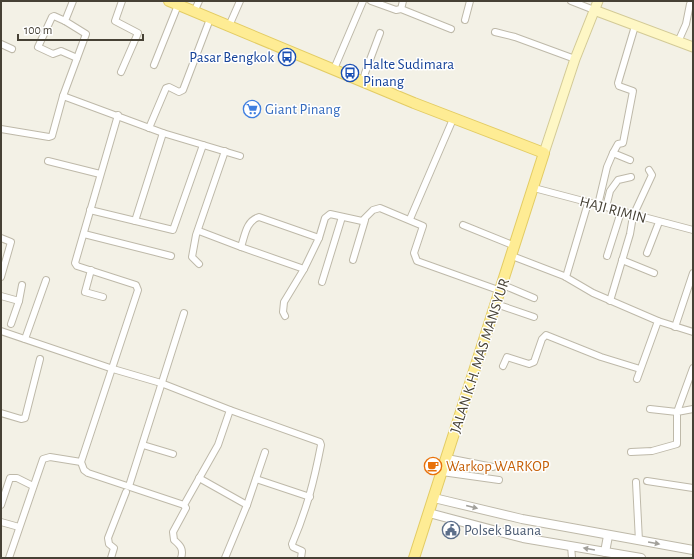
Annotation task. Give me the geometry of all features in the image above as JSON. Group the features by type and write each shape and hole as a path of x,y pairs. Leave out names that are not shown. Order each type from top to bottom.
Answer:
{"main road":[{"path":"173,3 453,119 544,153 575,59 598,1"},
{"path":"594,10 693,48"},
{"name":"JALAN K.H. MAS MANSYUR","path":"414,558 514,251 544,153"}],"street":[{"path":"65,21 73,1"},
{"path":"121,72 138,34 137,32 114,22 122,1"},
{"path":"194,12 199,1"},
{"path":"229,26 240,1"},
{"path":"334,69 363,1"},
{"path":"371,1 396,10 401,9 451,29"},
{"path":"401,9 403,1"},
{"path":"465,20 470,1"},
{"path":"571,1 594,10"},
{"path":"154,65 173,3"},
{"path":"678,42 686,24 690,4"},
{"path":"1,129 49,137 54,132 63,96 86,34 65,21 54,16 52,17 38,47 53,54 61,51 77,58"},
{"path":"149,128 166,88 169,87 179,92 183,90 210,18"},
{"path":"598,205 607,167 618,144 623,143 633,91 619,86 618,83 635,26"},
{"path":"495,32 550,49 575,59"},
{"path":"363,82 365,72 380,33"},
{"path":"1,44 12,49"},
{"path":"63,96 118,115 163,133 240,156"},
{"path":"118,115 100,174 76,264 136,285 138,288 82,462 84,470 128,489 184,505"},
{"path":"410,219 453,119"},
{"path":"135,221 163,133"},
{"path":"90,210 173,230 203,145"},
{"path":"198,264 192,257 196,235 199,231 225,151"},
{"path":"613,153 630,160"},
{"path":"48,161 100,174"},
{"path":"610,301 633,216 652,176 649,170"},
{"path":"606,207 610,191 618,180 631,177"},
{"name":"HAJI RIMIN","path":"534,188 606,207 633,216 693,230"},
{"path":"566,276 588,203"},
{"path":"353,260 365,220 376,208 410,219 423,226 414,253 417,261 534,298"},
{"path":"607,256 621,212"},
{"path":"285,316 283,312 284,302 304,269 328,215 330,214 359,221 365,220"},
{"path":"241,247 249,224 253,219 259,217 319,238"},
{"path":"322,282 342,217"},
{"path":"647,253 659,222"},
{"path":"463,225 566,276 610,301 658,321 693,332"},
{"path":"199,231 304,269"},
{"path":"84,234 171,256"},
{"path":"1,238 11,242 1,277"},
{"path":"622,260 654,273"},
{"path":"91,270 85,292 103,297"},
{"path":"675,327 693,273"},
{"path":"25,339 46,280"},
{"path":"11,324 19,302 22,285"},
{"path":"1,296 19,302"},
{"path":"496,304 534,317"},
{"path":"111,558 114,548 109,544 108,538 128,489 143,445 161,383 184,313"},
{"path":"637,379 658,321"},
{"path":"1,331 113,369 161,383 230,410 320,442 322,445 310,497 292,544 293,547 302,551 301,558"},
{"path":"503,366 507,357 530,364 534,362 542,339 546,335 601,357 640,369"},
{"path":"1,413 21,419 25,418 40,359"},
{"path":"631,452 652,451 677,444 678,412 693,368"},
{"path":"650,409 678,412 693,409"},
{"path":"181,558 182,549 174,540 173,532 186,508 184,505 218,445 230,410"},
{"path":"143,445 173,454"},
{"path":"225,558 247,505 266,452"},
{"path":"9,558 33,486 44,459 54,457 82,462"},
{"path":"447,458 493,467"},
{"path":"442,472 499,480"},
{"path":"1,501 10,478 17,478 33,486"},
{"path":"199,478 247,505"},
{"path":"256,479 310,497"},
{"path":"647,481 693,488"},
{"path":"636,482 639,541"},
{"path":"434,498 522,519 608,536 693,550"},
{"path":"453,519 450,510 455,503"},
{"path":"429,513 523,538 641,558"},
{"path":"1,522 19,527"},
{"path":"605,552 608,536"},
{"path":"571,546 572,558"}],"place":[{"name":"Pasar Bengkok","path":"287,57"},
{"name":"Halte Sudimara Pinang","path":"350,73"},
{"name":"Giant Pinang","path":"252,109"},
{"name":"Warkop WARKOP","path":"433,466"},
{"name":"Polsek Buana","path":"451,530"}]}
